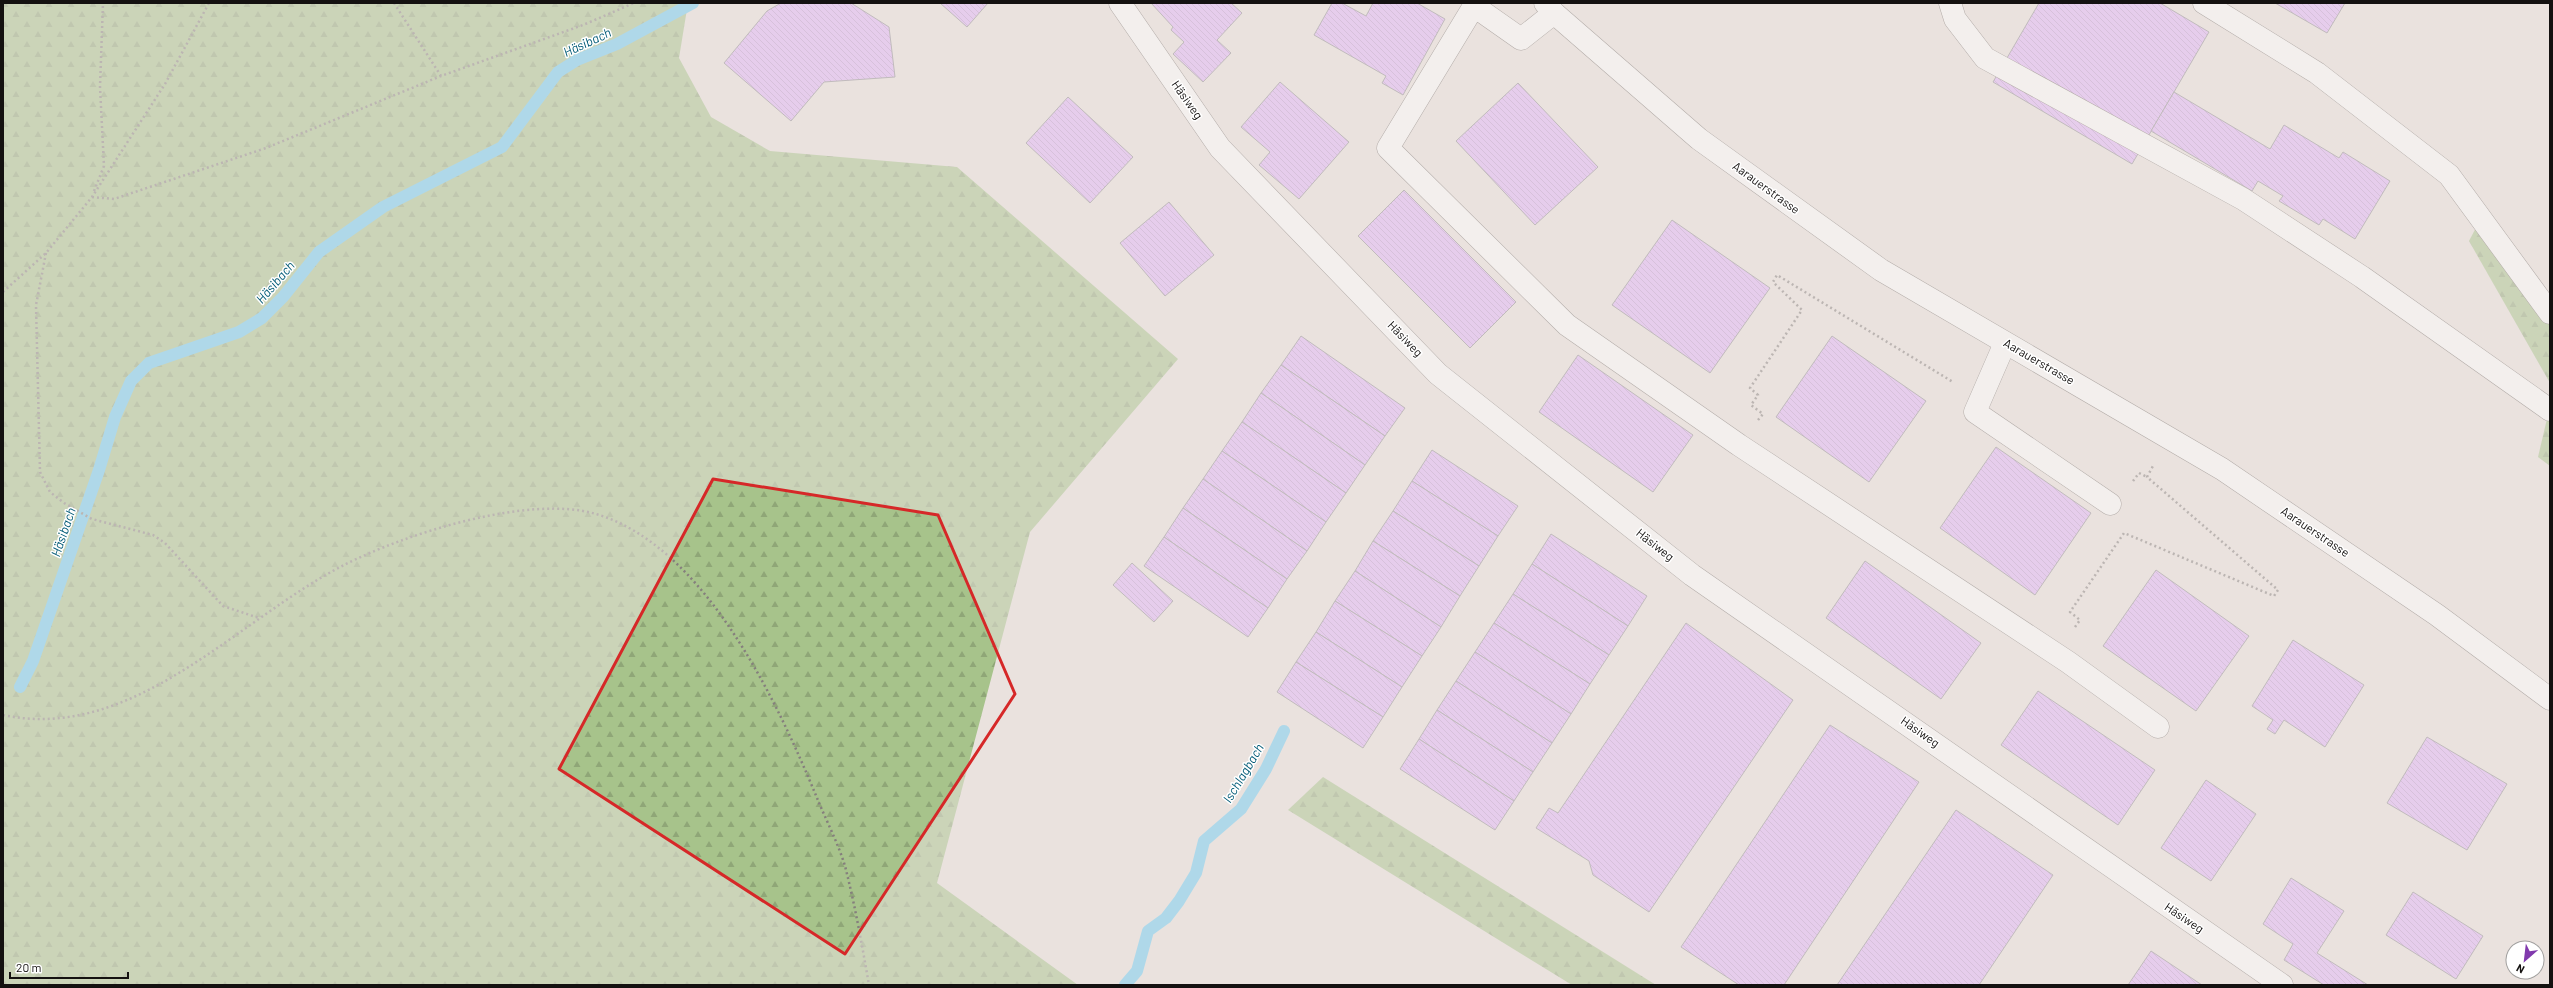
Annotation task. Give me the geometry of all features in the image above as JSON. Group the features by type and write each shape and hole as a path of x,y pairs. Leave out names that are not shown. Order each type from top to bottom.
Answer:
{"street":[{"name":"Häsiweg","path":"1120,3 1220,148 1438,374 1692,575 2282,985"},
{"path":"1950,3 1955,19 1985,58 2243,199 2362,277 2550,410"},
{"path":"2204,3 2317,73 2449,175 2550,313"},
{"path":"1550,8 1521,39 1474,6 1388,148 1568,325 1739,446 2068,662 2158,727"},
{"name":"Aarauerstrasse","path":"1550,8 1705,144 1880,270 2222,469 2430,611 2550,699"},
{"path":"2005,343 1975,412 2110,504"}],"path":[{"path":"92,197 104,166 100,87 103,3"},
{"path":"3,292 46,253 92,197 165,84 209,3"},
{"path":"394,3 441,76"},
{"path":"92,197 114,199 266,148 441,76 583,25 634,3"},
{"path":"46,253 36,304 40,472 50,492 64,503 92,519 153,535 165,543 223,606 260,618"},
{"path":"1739,446 1763,414 1751,405 1758,395 1750,388 1802,310 1773,282 1777,275 1980,398"},
{"path":"2068,662 2086,638 2073,630 2080,620 2070,612 2124,533 2274,596 2278,590 2147,477 2169,438"},
{"path":"3,715 46,720 90,712 124,702 163,683 343,565 395,543 450,525 520,511 557,509 594,513 624,524 658,547 689,576 727,624 768,689 809,778 844,864 869,985"}],"highlighted area":[{"path":"713,479 938,515 1015,694 845,954 559,769"}],"green space":[{"path":"3,3 688,3 679,58 711,117 770,151 957,167 1178,359 1030,532 937,883 1078,985 3,985"},
{"path":"2480,220 2550,300 2550,383 2469,241"},
{"path":"2550,406 2550,466 2538,457"},
{"path":"1323,777 1656,985 1572,985 1288,810"}],"building":[{"path":"781,3 851,3 889,27 895,77 824,82 791,121 724,63 767,11"},
{"path":"940,3 988,3 967,27"},
{"path":"1151,3 1231,3 1242,13 1217,40 1231,53 1203,82 1173,54 1184,42 1171,30 1173,27"},
{"path":"1332,3 1342,3 1366,16 1373,3 1417,3 1445,19 1403,95 1382,83 1386,76 1314,35"},
{"path":"2039,3 2160,3 2209,32 2132,164 1993,82"},
{"path":"2275,3 2345,3 2327,33"},
{"path":"1280,82 1349,142 1299,199 1259,165 1270,152 1241,127"},
{"path":"1518,83 1598,167 1535,225 1456,141"},
{"path":"2174,92 2270,149 2284,125 2339,158 2343,152 2390,181 2355,239 2323,219 2319,225 2279,201 2283,196 2258,181 2252,191 2151,131"},
{"path":"1068,97 1133,157 1090,203 1026,143"},
{"path":"1404,190 1516,302 1470,348 1358,236"},
{"path":"1169,202 1214,255 1165,296 1120,243"},
{"path":"1672,220 1770,288 1710,373 1612,305"},
{"path":"1301,336 1405,408 1385,436 1281,365"},
{"path":"1832,336 1926,401 1869,482 1776,417"},
{"path":"1578,355 1693,435 1653,492 1539,412"},
{"path":"1281,365 1385,436 1365,465 1261,393"},
{"path":"1261,393 1365,465 1346,493 1242,422"},
{"path":"1242,422 1346,493 1326,522 1222,451"},
{"path":"1996,447 2091,513 2035,595 1940,528"},
{"path":"1432,450 1518,506 1498,536 1412,481"},
{"path":"1222,451 1326,522 1307,551 1203,479"},
{"path":"1203,479 1307,551 1287,579 1183,508"},
{"path":"1412,481 1498,536 1479,566 1393,511"},
{"path":"1183,508 1287,579 1268,608 1164,537"},
{"path":"1393,511 1479,566 1460,596 1373,541"},
{"path":"1551,534 1647,596 1628,626 1532,564"},
{"path":"1164,537 1268,608 1248,637 1144,566"},
{"path":"1373,541 1460,596 1441,627 1355,571"},
{"path":"1865,561 1981,643 1941,699 1826,618"},
{"path":"1132,563 1173,601 1154,622 1113,585"},
{"path":"1532,564 1628,626 1609,655 1513,594"},
{"path":"2156,570 2249,636 2196,711 2103,646"},
{"path":"1355,571 1441,627 1422,656 1335,601"},
{"path":"1513,594 1609,655 1590,684 1494,623"},
{"path":"1335,601 1422,656 1402,687 1316,632"},
{"path":"1494,623 1590,684 1571,714 1475,652"},
{"path":"1686,623 1793,700 1649,912 1593,875 1589,861 1536,828 1549,808 1558,813"},
{"path":"1316,632 1402,687 1383,717 1296,662"},
{"path":"2293,640 2364,685 2325,747 2284,720 2275,734 2267,729 2273,720 2252,706"},
{"path":"1475,652 1571,714 1552,743 1456,681"},
{"path":"1296,662 1383,717 1363,748 1277,692"},
{"path":"1456,681 1552,743 1533,772 1437,710"},
{"path":"2038,691 2155,770 2118,825 2001,745"},
{"path":"1437,710 1533,772 1514,801 1419,739"},
{"path":"1830,725 1919,782 1784,985 1739,985 1681,947"},
{"path":"2427,737 2507,784 2467,850 2387,803"},
{"path":"1419,739 1514,801 1495,830 1400,769"},
{"path":"2206,780 2256,814 2211,881 2161,848"},
{"path":"1956,810 2053,875 1979,985 1837,985"},
{"path":"2291,878 2344,911 2317,953 2368,985 2324,985 2284,960 2293,944 2263,924"},
{"path":"2413,892 2483,936 2456,979 2386,935"},
{"path":"2151,951 2202,985 2128,985"}],"waterway":[{"name":"Häsibach","path":"20,687 33,661 99,470 115,417 131,381 149,363 239,332 262,318 283,297 319,252 383,207 502,147 558,72 577,60 617,44 693,3"},
{"name":"Ischlagbach","path":"1125,985 1137,971 1148,931 1166,918 1179,901 1196,873 1204,841 1241,809 1266,769 1284,731"}]}
